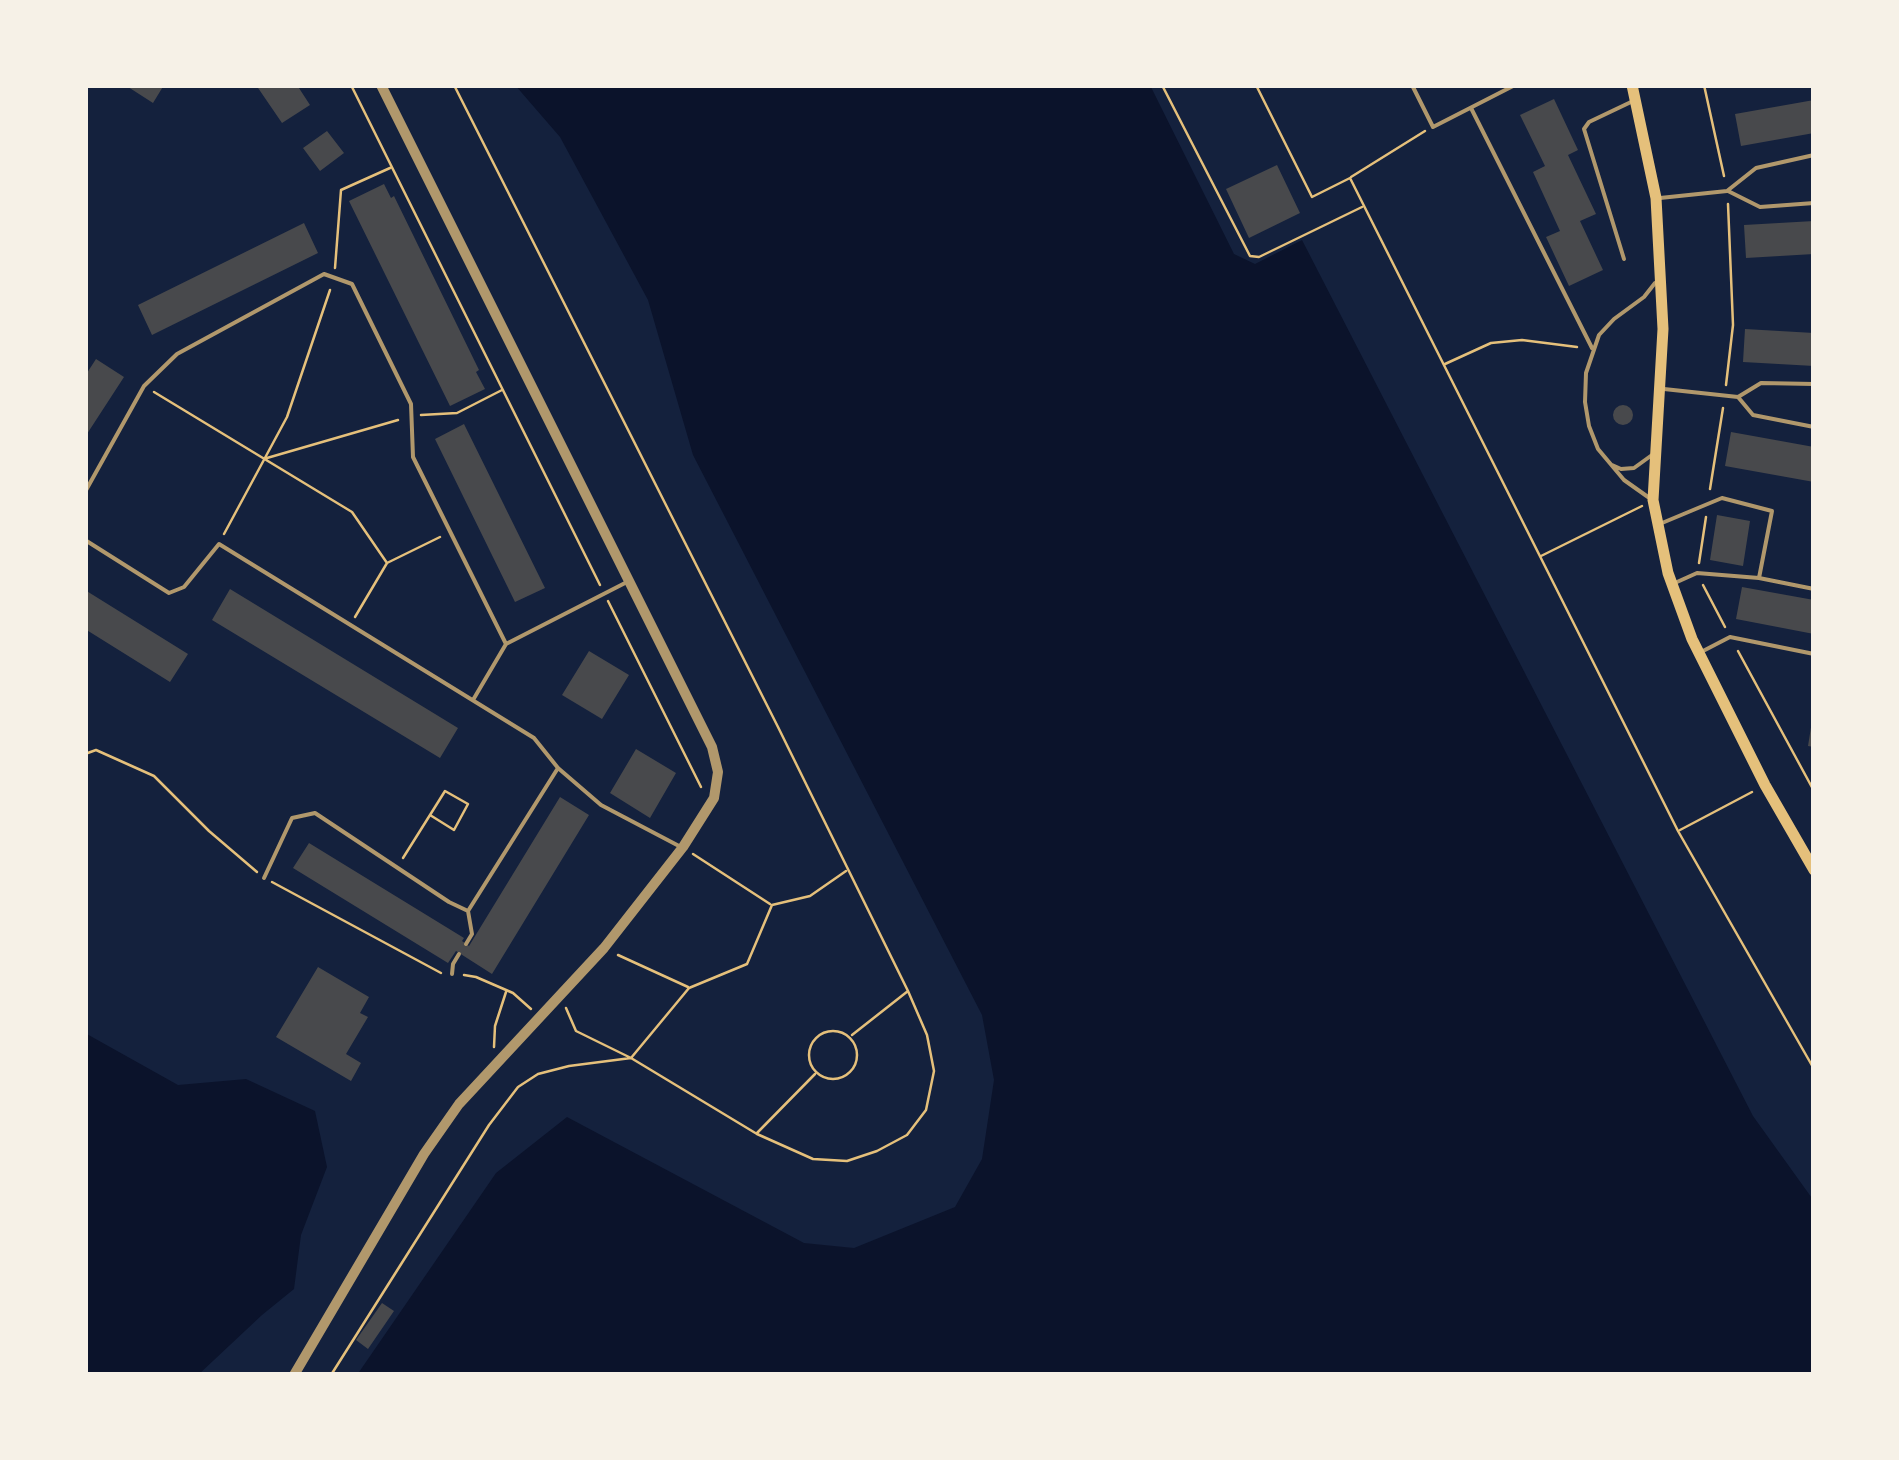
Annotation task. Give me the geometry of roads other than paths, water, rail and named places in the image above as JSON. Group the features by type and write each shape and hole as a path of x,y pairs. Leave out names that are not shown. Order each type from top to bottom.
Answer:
{"main road":[{"path":"1632,85 1656,198 1661,275 1663,329 1653,500 1658,525 1672,584 1699,653 1764,785 1814,870"}],"street":[{"path":"294,1375 424,1154 460,1104 604,948 683,847 714,798 718,772 712,747 381,85"}],"lane":[{"path":"1412,85 1433,127 1514,85"},
{"path":"1624,259 1584,129 1589,122 1636,100"},
{"path":"1471,108 1592,348"},
{"path":"1727,191 1756,168 1814,154"},
{"path":"1656,198 1727,191 1760,207 1814,203"},
{"path":"85,492 144,386 177,354 324,274 352,284 411,404 413,457 506,644"},
{"path":"1653,500 1624,480 1598,449 1585,402 1592,348 1614,319 1644,297 1661,275"},
{"path":"1659,388 1738,397 1761,383 1814,384"},
{"path":"1738,397 1753,415 1814,427"},
{"path":"1608,463 1621,469 1634,468 1655,450"},
{"path":"1658,525 1722,498 1772,511 1760,578"},
{"path":"85,540 169,593 184,587 219,544 534,738 558,768 601,806 670,844 683,847"},
{"path":"1672,584 1697,573 1760,578 1814,589"},
{"path":"473,700 506,644 627,582"},
{"path":"1699,653 1730,637 1814,654"},
{"path":"466,944 472,934 468,911 558,768"},
{"path":"264,878 292,818 315,813 448,902 468,911"},
{"path":"1801,848 1814,841"},
{"path":"452,974 459,954"}],"water":[{"path":"515,85 1150,85 1234,254 1255,264 1302,240 1753,1116 1814,1201 1814,1375 357,1375 496,1173 567,1117 804,1243 854,1248 955,1207 982,1159 994,1080 982,1015 693,455 648,300 560,137"},
{"path":"85,1033 178,1085 246,1079 315,1111 327,1167 301,1235 294,1289 198,1375 85,1375"}]}
